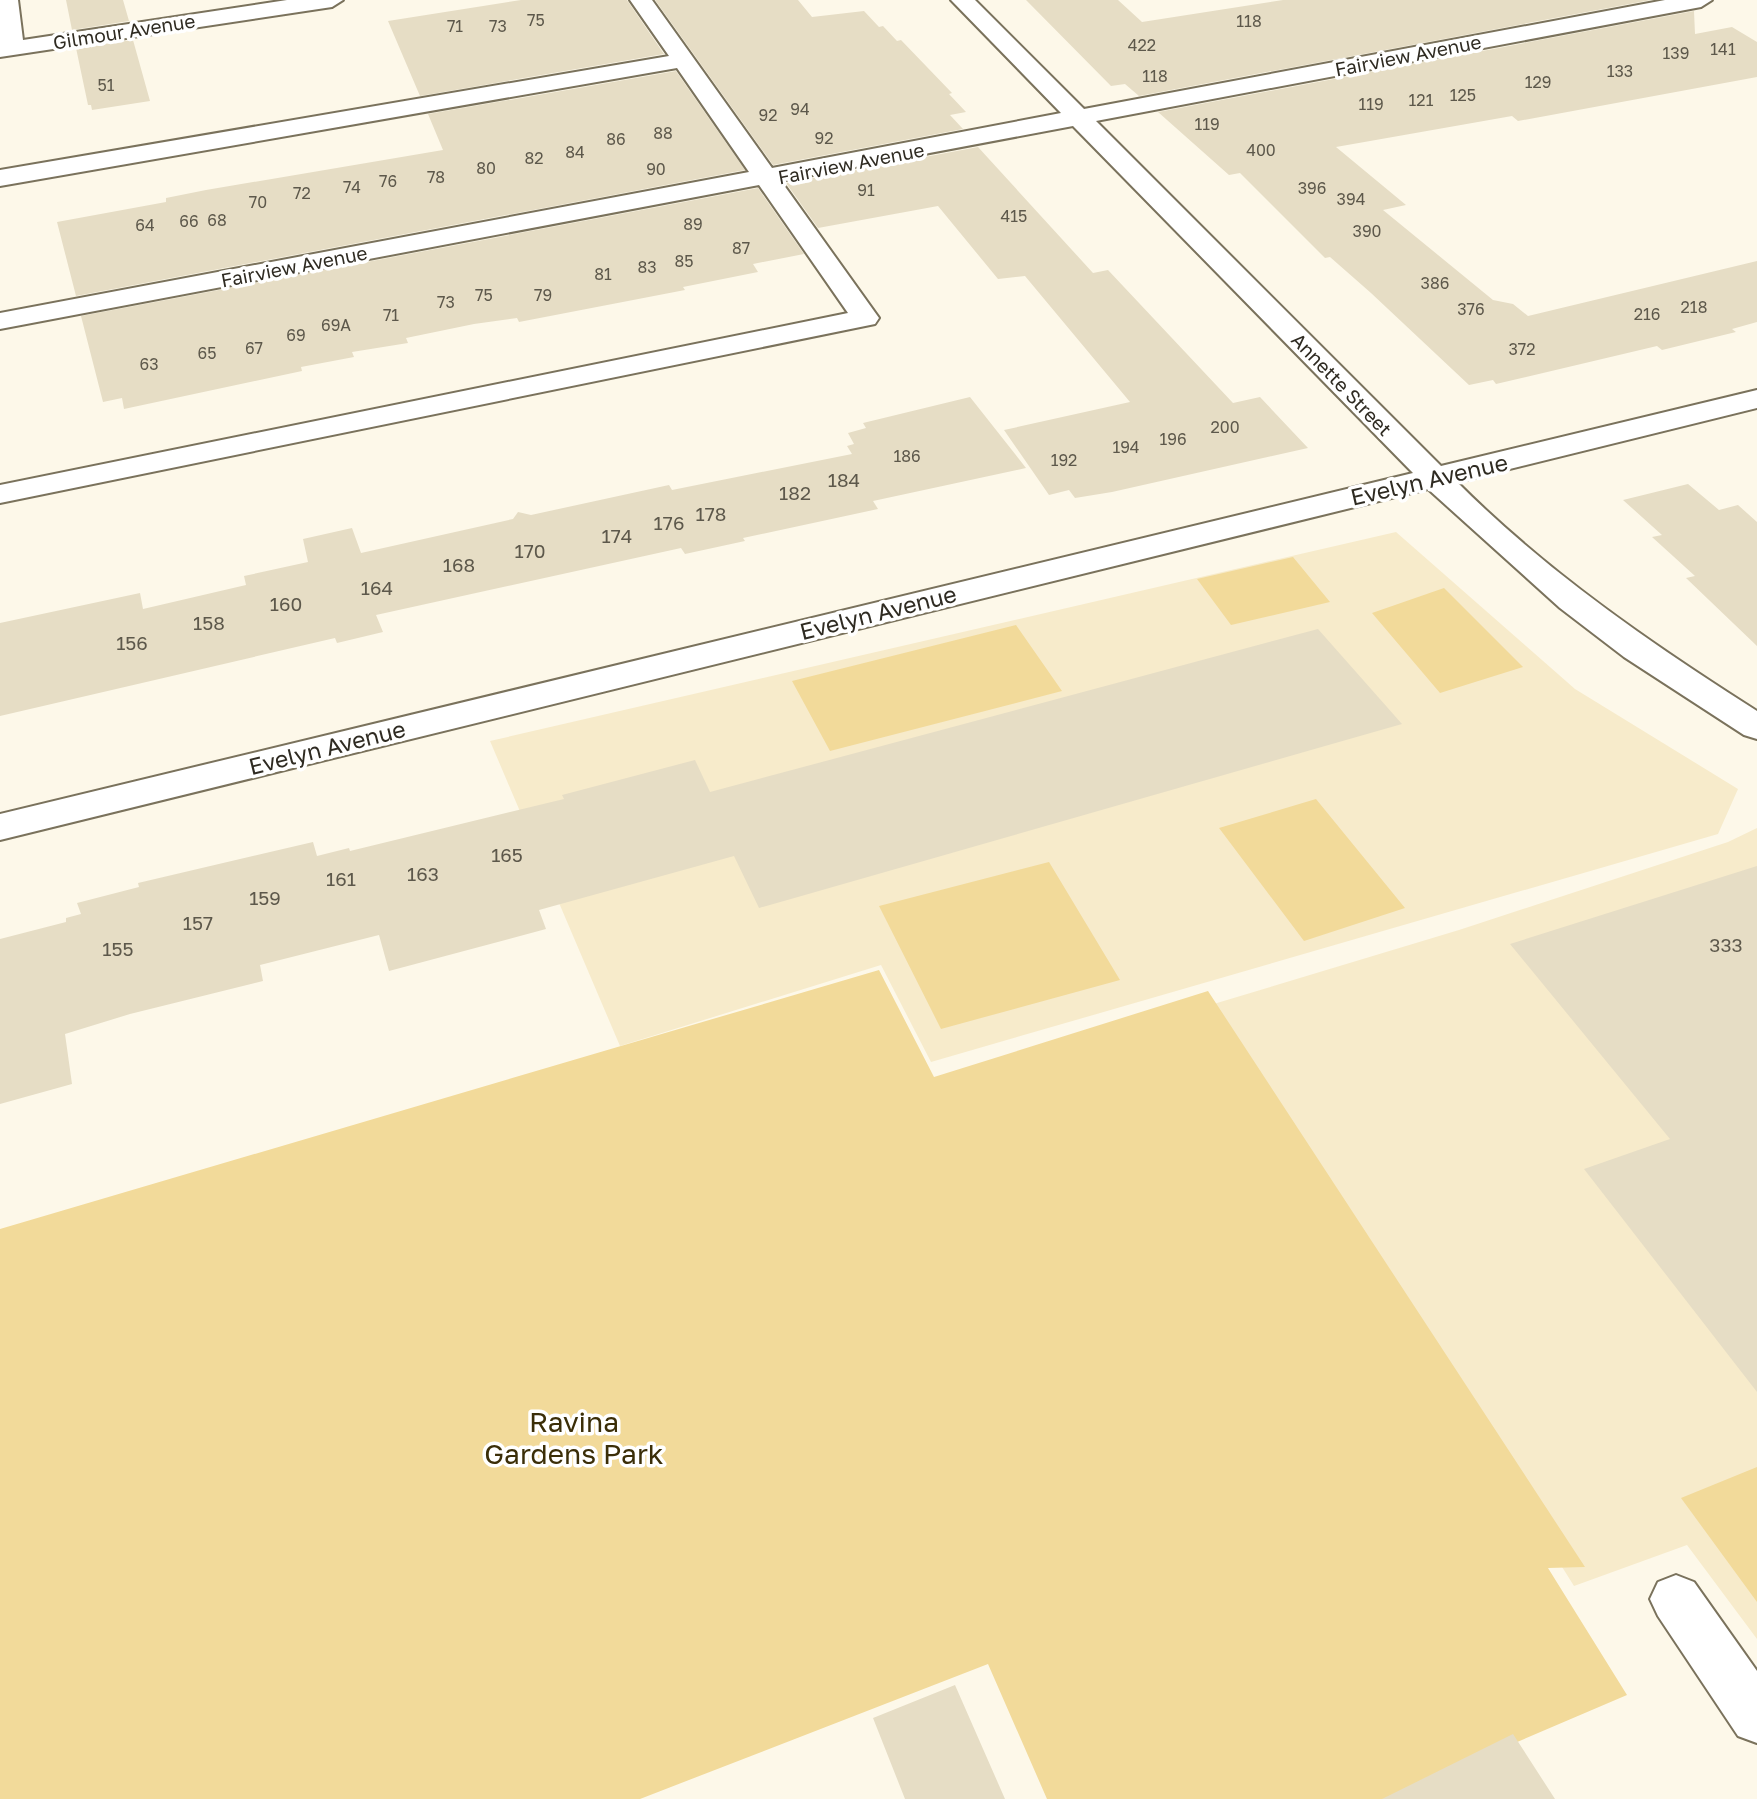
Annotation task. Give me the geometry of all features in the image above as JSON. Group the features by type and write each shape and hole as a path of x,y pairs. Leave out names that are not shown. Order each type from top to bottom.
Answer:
{"street":[{"path":"6,49 13,30 7,0"},
{"name":"Gilmour Avenue","path":"6,49 332,0"},
{"path":"0,494 865,318 642,0"},
{"name":"Annette Street","path":"962,0 1466,509 1572,601 1636,649 1757,727"},
{"name":"Fairview Avenue","path":"0,321 766,179 1701,0"},
{"path":"0,178 685,60"},
{"name":"Evelyn Avenue","path":"0,827 1757,399"},
{"path":"1676,1599 1757,1717"}],"shaded area":[{"path":"1396,532 1575,689 1738,789 1718,834 931,1062 881,965 620,1046 490,741"},
{"path":"1757,828 1757,1639 1687,1545 1574,1586 1207,1006 1459,930 1728,842"}],"green space":[{"path":"1293,557 1330,602 1231,625 1197,579"},
{"path":"1444,588 1523,667 1440,693 1372,613"},
{"path":"1016,625 1062,691 830,751 792,681"},
{"path":"1316,799 1405,908 1304,941 1219,828"},
{"path":"1049,862 1120,980 941,1029 879,906"},
{"name":"Ravina Gardens Park","path":"879,970 934,1077 1208,991 1585,1567 1548,1568 1627,1695 1384,1799 1047,1799 988,1664 640,1799 0,1799 0,1229"},
{"path":"1757,1467 1757,1602 1681,1498"}],"building":[{"path":"66,0 123,0 129,21 72,30"},
{"path":"521,0 627,0 664,54 420,96 388,21"},
{"path":"655,0 798,0 812,17 864,11 879,27 883,26 897,41 901,40 952,93 949,94 966,112 950,115 963,129 773,165"},
{"path":"1026,0 1118,0 1142,22 1283,0 1651,0 1139,96 1125,84 1111,86"},
{"path":"1694,11 1695,34 1732,27 1757,42 1757,77 1518,121 1512,116 1336,147 1406,205 1383,210 1493,300 1513,304 1528,316 1757,261 1757,322 1732,329 1736,332 1662,350 1657,346 1496,384 1493,380 1469,385 1371,293 1330,257 1325,258 1240,173 1229,175 1158,112"},
{"path":"133,40 150,101 92,110 91,105 88,105 76,48"},
{"path":"676,71 745,170 76,296 57,222 166,202 166,198 206,190 443,150 428,114"},
{"path":"978,147 1093,273 1108,270 1233,403 1260,397 1308,448 1112,492 1075,498 1069,490 1049,495 1004,430 1130,402 1025,276 998,279 938,206 818,228 786,183"},
{"path":"758,188 804,254 753,264 758,272 683,287 685,290 519,322 517,318 474,324 406,338 408,343 352,352 354,357 301,367 302,371 124,409 122,398 103,402 81,316"},
{"path":"970,397 1026,468 873,501 878,509 743,538 745,541 685,554 681,548 376,615 383,632 337,643 335,638 0,716 0,623 140,593 143,609 246,585 244,576 308,562 303,539 352,528 361,553 513,519 518,512 531,515 669,485 672,490 852,454 847,446 854,444 848,433 866,428 863,423"},
{"path":"1688,484 1719,510 1738,505 1757,522 1757,646 1686,578 1695,576 1652,537 1662,535 1623,500"},
{"path":"1318,629 1402,724 759,908 734,856 539,910 546,929 389,971 379,935 260,965 263,981 130,1014 65,1034 72,1084 0,1104 0,939 66,922 66,918 81,914 77,903 139,887 138,883 313,842 317,856 349,848 350,851 564,799 562,795 695,760 710,792"},
{"path":"1757,866 1757,1392 1584,1169 1670,1139 1510,944"},
{"path":"955,1685 1005,1799 905,1799 873,1718"},
{"path":"1513,1734 1555,1799 1382,1799"}]}
